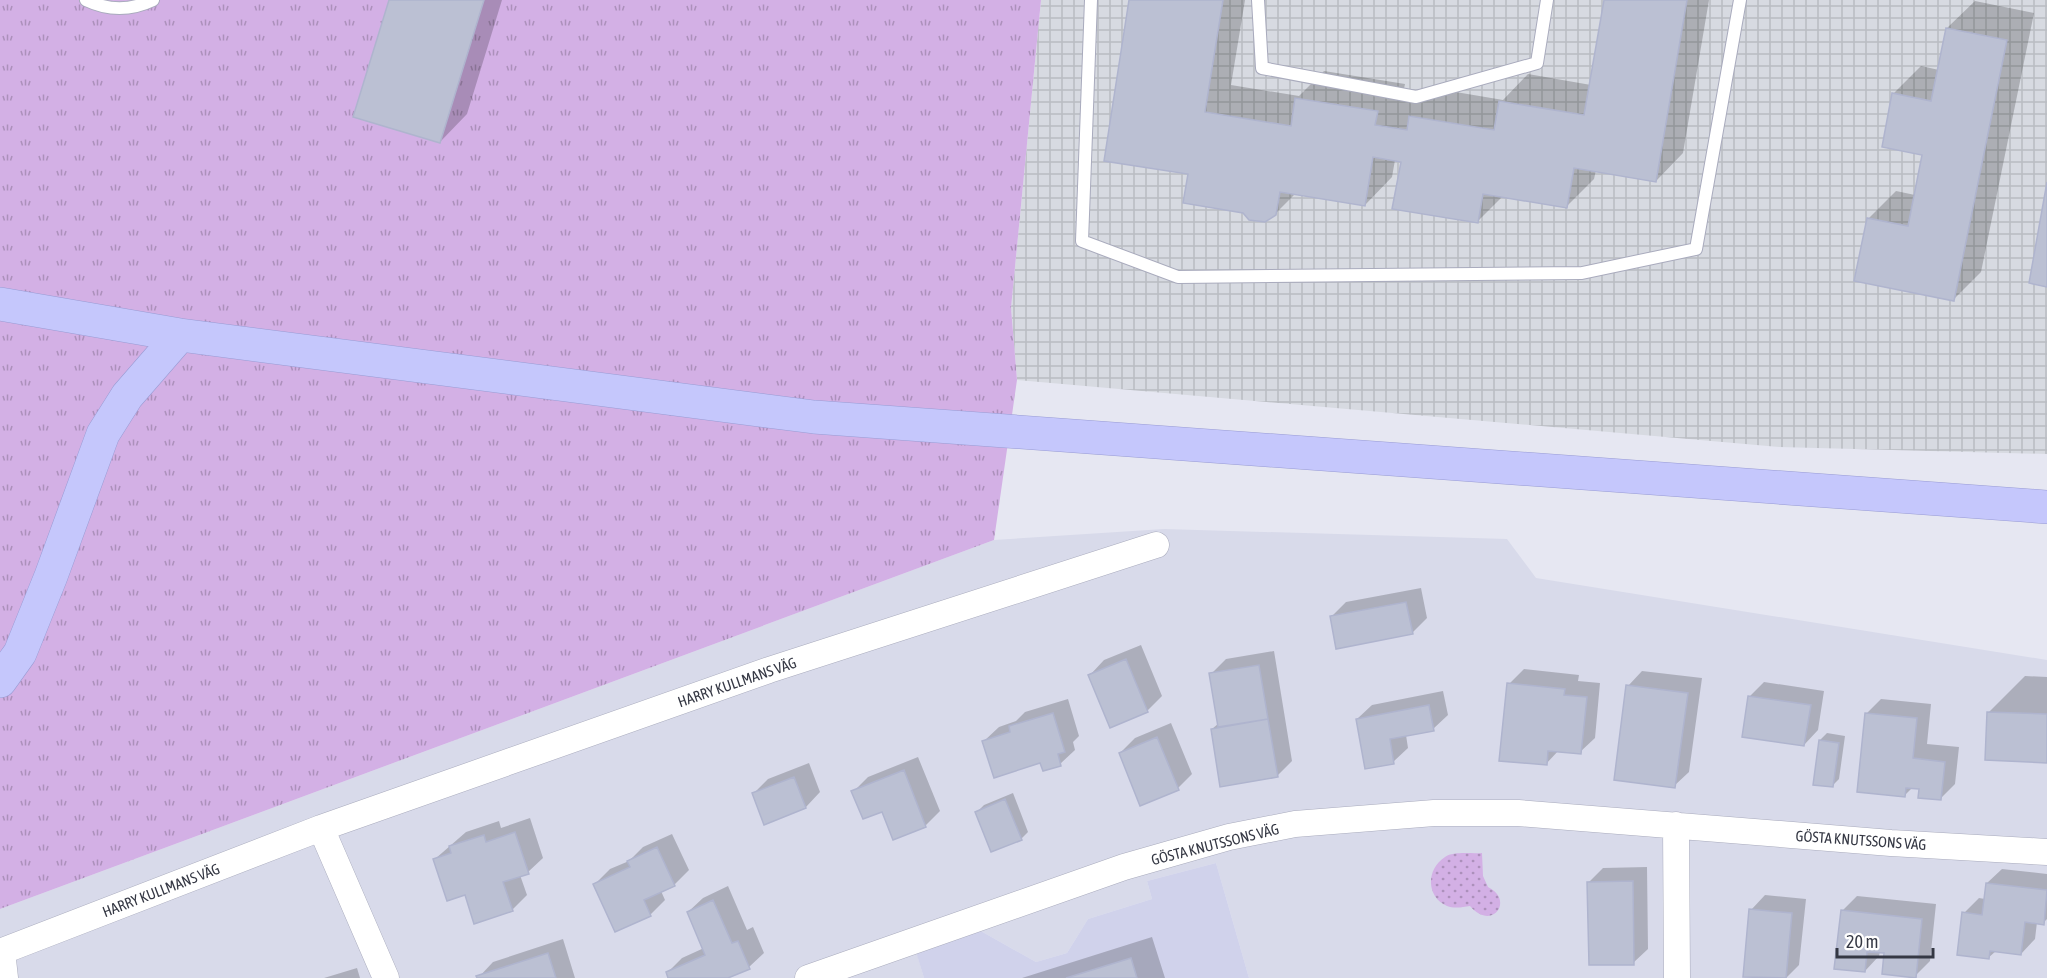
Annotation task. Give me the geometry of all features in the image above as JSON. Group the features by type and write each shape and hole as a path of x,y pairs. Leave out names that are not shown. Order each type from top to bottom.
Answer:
{"main road":[{"path":"0,304 180,335 814,417 2047,507"},
{"path":"0,681 20,652 51,576 103,434 127,396 180,335"}],"street":[{"name":"HARRY KULLMANS VÄG","path":"1,952 321,828 769,670 1156,545"},
{"name":"GÖSTA KNUTSSONS VÄG","path":"808,978 1124,867 1229,837 1295,824 1434,813 1518,813 1891,843 2047,852"},
{"path":"1676,825 1677,978"},
{"path":"321,828 386,978"},
{"path":"1,952 5,978"}],"lane":[{"path":"86,0 115,10 138,7 153,0"},
{"path":"1091,0 1082,241 1178,277 1582,273 1696,249 1740,0"},
{"path":"1258,0 1262,68 1416,97 1537,63 1547,0"}],"shaded area":[{"path":"1041,0 2047,0 2047,454 1779,447 1017,380 1011,308"},
{"path":"1164,529 1507,539 1536,578 2047,660 2047,978 1249,978 1216,863 1147,881 1152,899 1088,919 1067,953 1036,962 979,930 916,951 924,978 0,978 0,909 994,540"},
{"path":"1216,863 1249,978 924,978 916,952 979,930 1036,962 1067,953 1088,919 1152,899 1147,881"}],"green space":[{"path":"0,0 1041,0 1011,308 1017,380 994,540 0,909"},
{"path":"1482,853 1483,876 1488,887 1500,899 1497,911 1486,916 1470,906 1458,908 1440,902 1432,890 1431,883 1434,868 1439,862 1453,854"}],"building":[{"path":"389,0 484,0 440,143 353,117"},
{"path":"1129,0 1223,0 1205,112 1291,126 1295,98 1378,111 1375,125 1407,130 1409,116 1494,130 1499,101 1584,115 1604,0 1687,0 1656,182 1574,168 1567,208 1483,194 1478,223 1392,209 1401,162 1373,157 1365,206 1280,192 1276,215 1265,222 1249,220 1243,213 1183,203 1188,174 1104,161"},
{"path":"1946,28 2007,40 1954,301 1854,281 1867,218 1908,226 1922,155 1882,147 1892,93 1931,101"},
{"path":"2047,182 2047,287 2029,283"},
{"path":"1406,602 1413,634 1336,649 1330,616"},
{"path":"1126,659 1148,712 1110,728 1088,675"},
{"path":"1259,665 1268,719 1218,727 1209,673"},
{"path":"1507,683 1565,689 1564,695 1587,697 1581,754 1548,751 1547,765 1499,761"},
{"path":"1626,685 1688,693 1675,788 1614,780"},
{"path":"1748,696 1811,705 1804,746 1742,737"},
{"path":"1429,705 1434,731 1390,739 1394,764 1365,769 1356,719"},
{"path":"1987,712 2047,714 2047,763 1985,760"},
{"path":"1053,713 1065,752 1058,754 1061,766 1043,771 1040,763 994,778 982,741 1010,732 1009,726"},
{"path":"1865,713 1917,718 1913,758 1945,762 1941,800 1918,798 1919,789 1906,788 1905,797 1857,792"},
{"path":"1268,719 1278,777 1220,787 1211,729"},
{"path":"1157,737 1179,790 1140,806 1119,753"},
{"path":"1819,740 1839,743 1833,787 1813,785"},
{"path":"904,770 926,827 893,840 882,812 863,819 851,791"},
{"path":"794,777 806,808 764,825 752,793"},
{"path":"1005,799 1022,840 991,852 975,812"},
{"path":"515,832 529,874 503,882 513,911 474,924 465,895 447,901 433,859 451,853 449,846 484,835 486,842"},
{"path":"657,847 675,886 644,900 651,916 615,932 593,884 630,867 627,861"},
{"path":"1633,881 1634,965 1589,965 1587,882"},
{"path":"1986,883 2047,890 2044,925 2025,922 2021,955 1990,951 1989,959 1957,955 1962,912 1982,915"},
{"path":"713,900 732,943 738,941 750,969 728,978 668,978 666,972 705,955 687,912"},
{"path":"1749,909 1792,913 1786,978 1743,977"},
{"path":"1841,910 1922,919 1916,978 1882,974 1884,953 1867,952 1865,972 1834,969"},
{"path":"548,953 556,978 477,978 476,976"},
{"path":"1131,958 1137,978 1066,978"}]}
